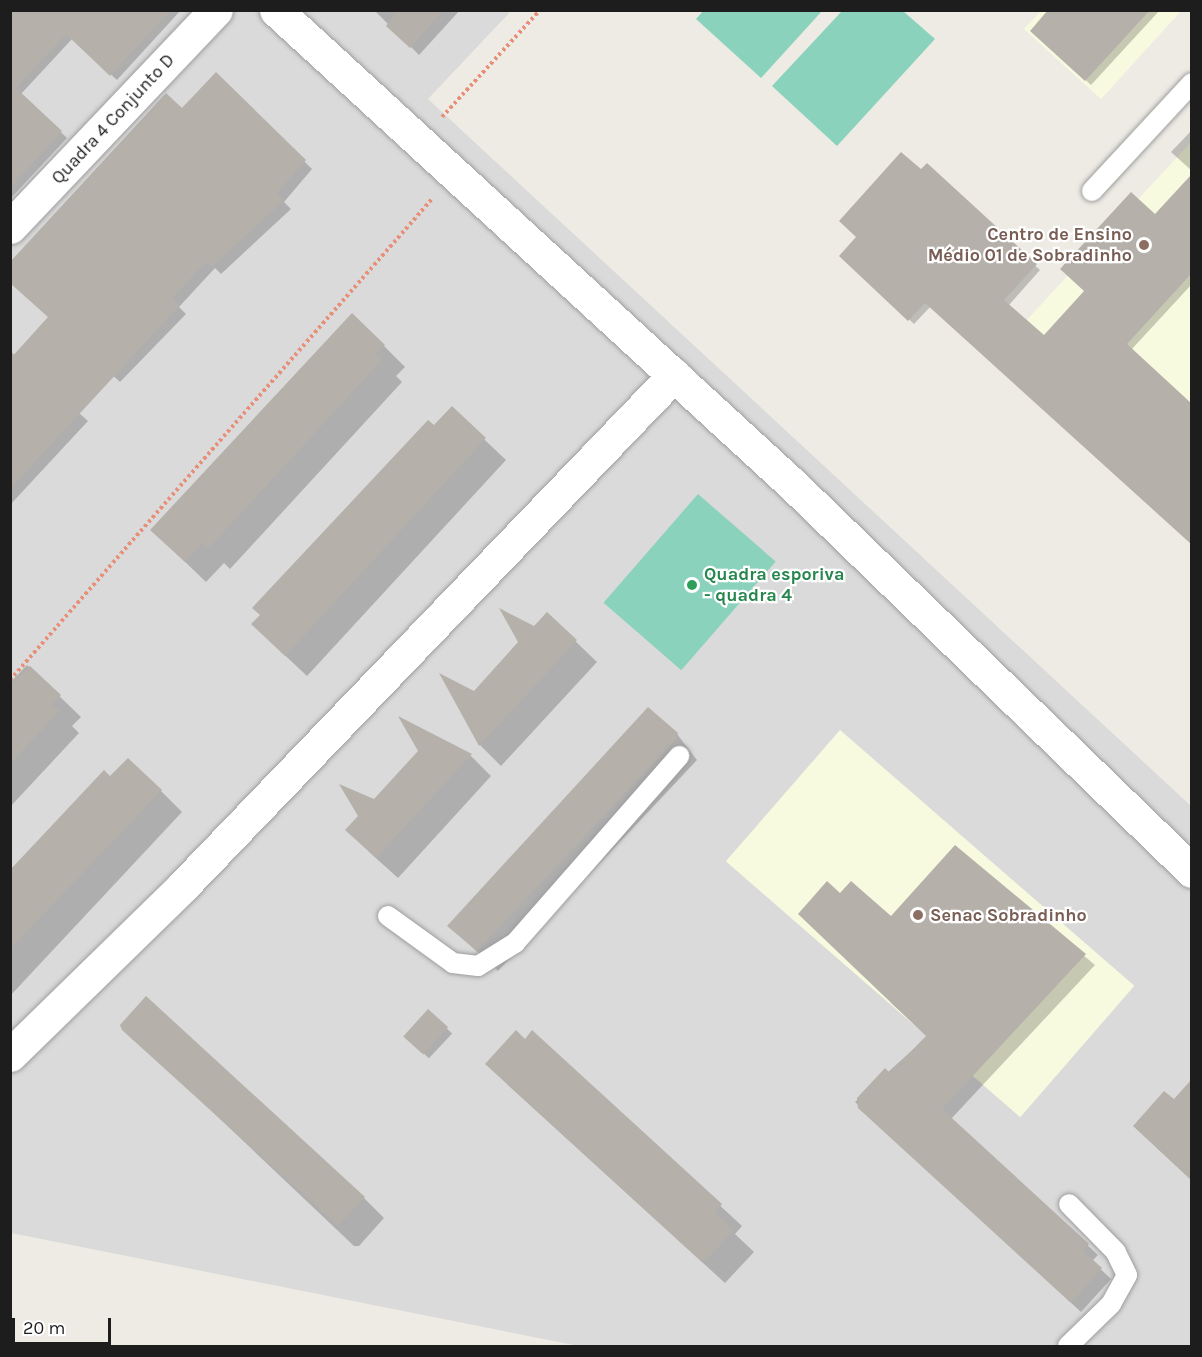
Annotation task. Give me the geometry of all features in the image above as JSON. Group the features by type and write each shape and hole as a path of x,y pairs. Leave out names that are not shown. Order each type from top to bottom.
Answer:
{"street":[{"name":"Quadra 4 Conjunto D","path":"10,227 216,10"},
{"path":"276,10 674,375 1191,871"},
{"path":"10,1055 183,886 674,375"}],"lane":[{"path":"1092,191 1191,83"},
{"path":"388,916 453,963 478,966 515,943 679,756"},
{"path":"1068,1347 1111,1304 1127,1275 1116,1252 1069,1204"}],"path":[{"path":"419,142 540,10"},
{"path":"10,680 454,174"}],"shaded area":[{"path":"10,11 511,11 428,99 1191,806 1191,1346 579,1346 11,1233"},
{"path":"1041,11 1181,11 1101,99 1024,29"},
{"name":"Centro de Ensino Médio 01 de Sobradinho","path":"1191,142 1191,524 1001,348"},
{"name":"Senac Sobradinho","path":"840,730 1134,986 1020,1117 726,861"}],"green space":[{"path":"704,10 822,11 761,78 696,19"},
{"path":"842,11 903,11 935,39 837,146 772,86"},
{"name":"Quadra esporiva - quadra 4","path":"698,494 776,562 681,670 604,603"}],"building":[{"path":"11,10 171,10 110,76 66,34 16,88 62,131 10,188"},
{"path":"398,10 444,10 410,48 386,26"},
{"path":"1048,10 1150,10 1085,81 1030,31"},
{"path":"216,72 306,160 277,193 284,200 212,267 206,262 172,298 180,305 10,489 10,359 48,317 10,283 10,262 166,93 182,108"},
{"path":"901,152 921,169 927,163 1037,264 1004,300 1044,335 1084,291 1060,269 1131,192 1155,214 1191,175 1191,274 1127,344 1191,403 1191,544 925,303 908,321 839,256 856,237 839,221"},
{"path":"352,313 385,345 376,354 382,360 208,549 202,544 185,562 150,530"},
{"path":"452,406 486,438 285,656 251,624 260,615 252,608 428,420 434,425"},
{"path":"499,608 534,626 547,612 577,640 479,746 439,673 474,691 518,642"},
{"path":"30,666 61,695 52,705 59,711 10,764 10,687"},
{"path":"648,707 678,733 676,739 477,951 447,926"},
{"path":"398,716 472,754 376,858 345,830 358,816 339,784 374,799 418,751"},
{"path":"128,758 162,790 10,949 10,870 104,770 110,776"},
{"path":"955,845 1086,954 942,1109 1089,1244 1083,1251 1102,1268 1071,1303 858,1108 857,1098 885,1068 890,1073 926,1036 798,914 827,881 840,893 851,881 891,916"},
{"path":"146,996 365,1197 338,1226 122,1030 120,1025"},
{"path":"428,1009 448,1027 423,1055 403,1036"},
{"path":"516,1030 525,1039 532,1030 722,1204 715,1213 734,1230 703,1263 485,1064"},
{"path":"1191,1080 1191,1180 1133,1126 1164,1091 1174,1099"}],"place":[{"name":"Centro de Ensino Médio 01 de Sobradinho","path":"1144,245"},
{"name":"Quadra esporiva - quadra 4","path":"692,585"},
{"name":"Senac Sobradinho","path":"918,915"}]}
